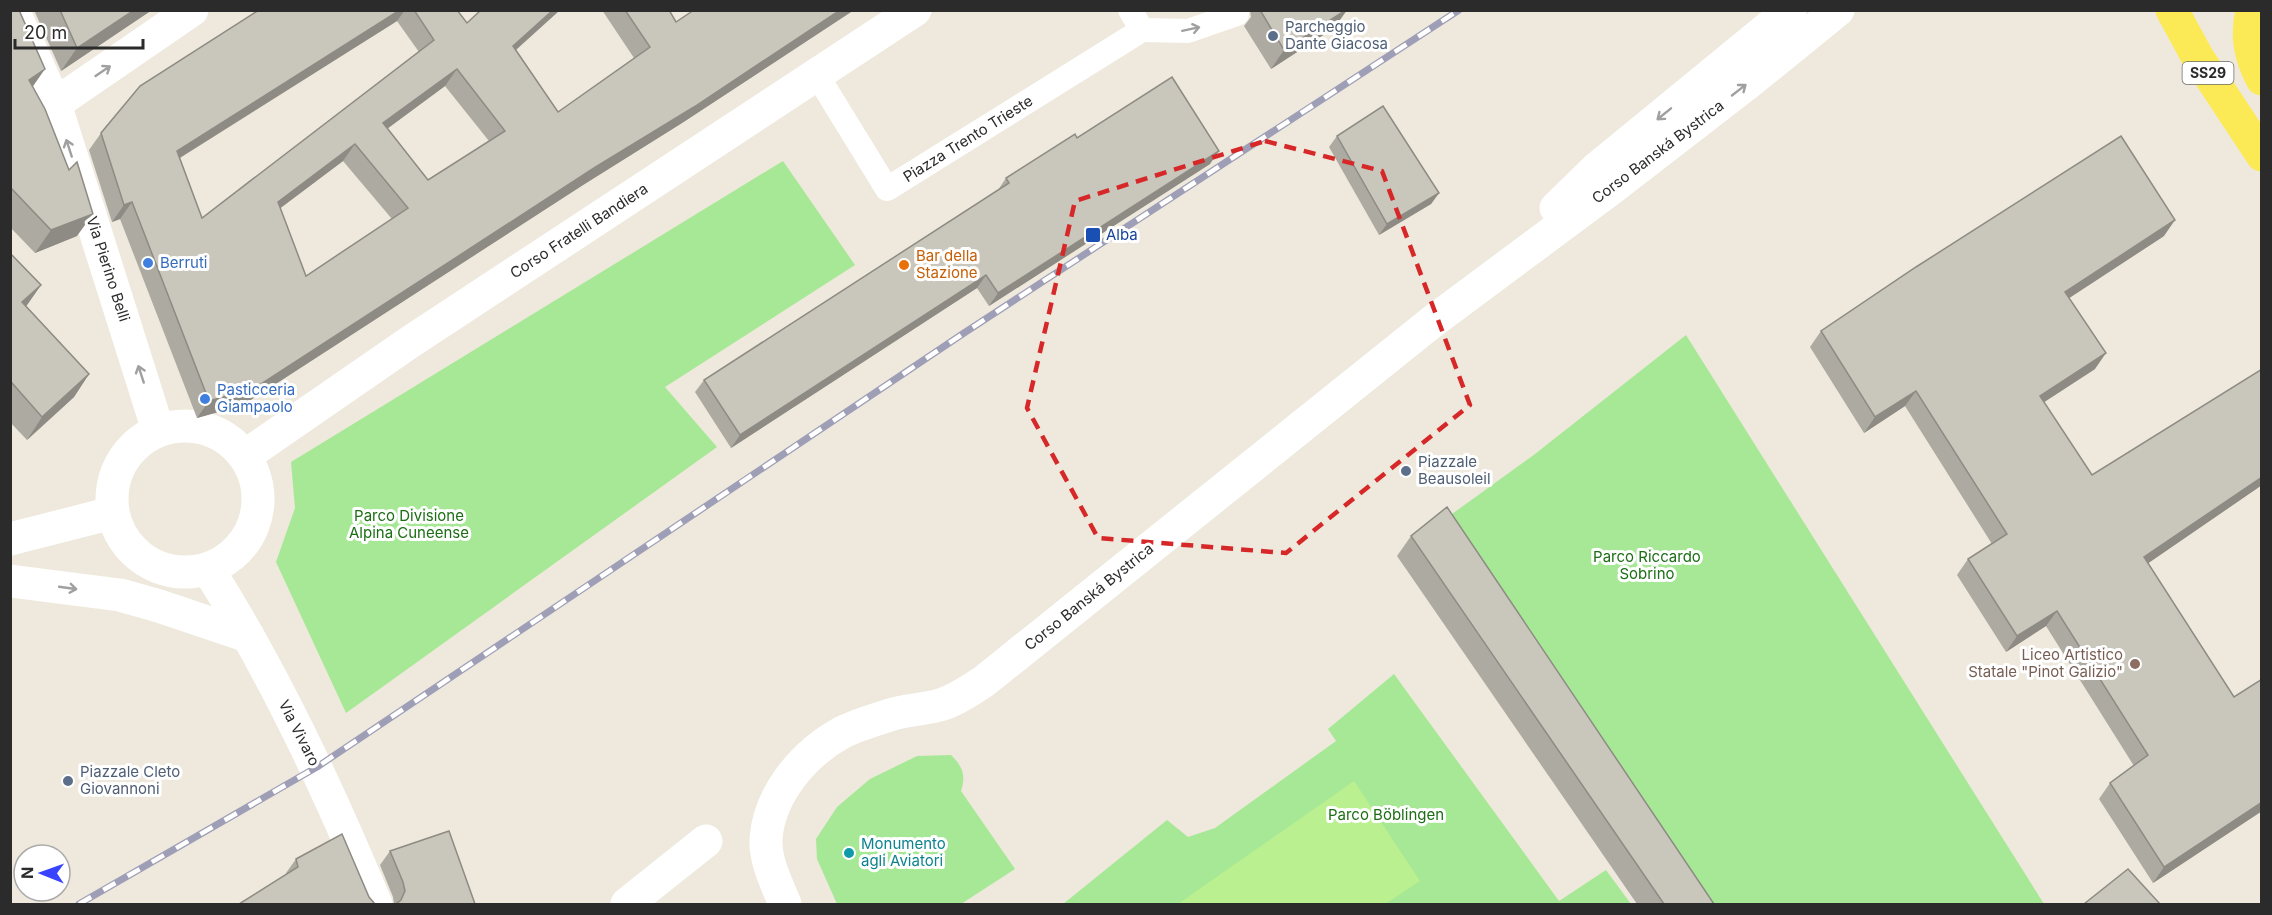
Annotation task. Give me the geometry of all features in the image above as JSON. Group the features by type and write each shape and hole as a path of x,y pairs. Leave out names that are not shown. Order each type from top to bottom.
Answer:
{"main road":[{"name":"SS29","path":"2172,10 2198,58 2262,154"},
{"name":"SS29","path":"2252,10 2248,38 2252,60 2262,78"}],"street":[{"name":"Via Pierino Belli","path":"13,10 55,104 158,430"},
{"path":"55,104 192,10"},
{"name":"Corso Fratelli Bandiera","path":"244,456 410,342 915,10"},
{"name":"Corso Banská Bystrica","path":"1474,289 1596,169 1790,10"},
{"name":"Corso Banská Bystrica","path":"785,904 769,865 766,840 774,804 782,787 806,760 842,732 892,714 942,704 961,697 983,682 1474,289 1639,167 1838,10"},
{"path":"171,426 203,427 227,439 244,456 255,476 258,499 254,522 239,549 225,561 208,569 181,572 152,565 137,555 121,536 112,513 112,490 118,466 142,438 171,426"},
{"path":"10,539 112,513"},
{"name":"Via Vivaro","path":"208,569 248,636 316,767 376,904"},
{"path":"10,581 120,595 248,636"},
{"path":"627,904 706,841"}],"lane":[{"path":"1136,20 1188,31 1237,14"},
{"name":"Piazza Trento Trieste","path":"817,75 887,189 1136,20"}],"highlighted area":[{"path":"1265,141 1382,171 1470,405 1286,553 1098,538 1027,408 1075,201"}],"green space":[{"name":"Parco Divisione Alpina Cuneense","path":"783,161 855,265 665,387 717,447 346,713 276,562 295,508 291,462"},
{"name":"Parco Riccardo Sobrino","path":"1686,335 2044,904 1684,904 1434,527 1535,454"},
{"name":"Parco Böblingen","path":"1394,674 1559,901 1606,870 1631,904 1063,904 1167,820 1188,837 1215,828 1336,741 1328,729"},
{"path":"951,755 962,771 961,791 1015,869 961,904 837,904 817,859 816,839 837,807 870,779 917,756"},
{"path":"1354,781 1420,881 1385,904 1178,904"}],"building":[{"path":"10,10 19,10 45,69 29,80 45,109 69,170 77,162 93,214 51,230 10,187"},
{"path":"60,10 134,10 77,48"},
{"path":"259,10 400,10 177,151 202,218 434,40 414,10 457,10 467,23 481,10 553,10 513,46 558,112 650,47 625,10 669,10 676,22 694,10 840,10 694,107 594,168 255,388 209,401 132,202 124,205 101,133 140,86","holes":["457,69 505,131 428,180 383,123","355,144 408,208 306,276 278,202"]},
{"path":"1260,10 1346,10 1284,50"},
{"path":"1172,77 1219,151 998,293 986,275 740,435 704,380 1009,183 1006,178 1075,134 1077,138"},
{"path":"1383,106 1439,193 1387,224 1337,136"},
{"path":"2121,136 2175,220 2065,292 2106,353 2040,396 2092,475 2262,369 2262,477 2144,557 2234,697 2262,679 2262,802 2164,867 2110,783 2148,755 2057,611 2017,636 1968,559 2007,534 1916,391 1875,417 1821,331 1916,267"},
{"path":"10,253 41,285 22,302 89,374 42,417 12,383 10,384"},
{"path":"1447,507 1714,904 1664,904 1411,536"},
{"path":"449,831 475,904 396,904 401,900 405,891 390,851"},
{"path":"342,834 369,897 375,904 239,904 298,867 296,859"},
{"path":"2128,869 2160,904 2084,904"}],"railway":[{"path":"79,904 317,767 964,333 1459,10"}],"place":[{"name":"Parcheggio Dante Giacosa","path":"1273,36"},
{"name":"Alba","path":"1093,235"},
{"name":"Berruti","path":"148,263"},
{"name":"Bar della Stazione","path":"904,265"},
{"name":"Pasticceria Giampaolo","path":"205,399"},
{"name":"Piazzale Beausoleil","path":"1406,471"},
{"name":"Liceo Artistico Statale \"Pinot Galizio\"","path":"2135,664"},
{"name":"Piazzale Cleto Giovannoni","path":"68,781"},
{"name":"Monumento agli Aviatori","path":"849,853"}]}
